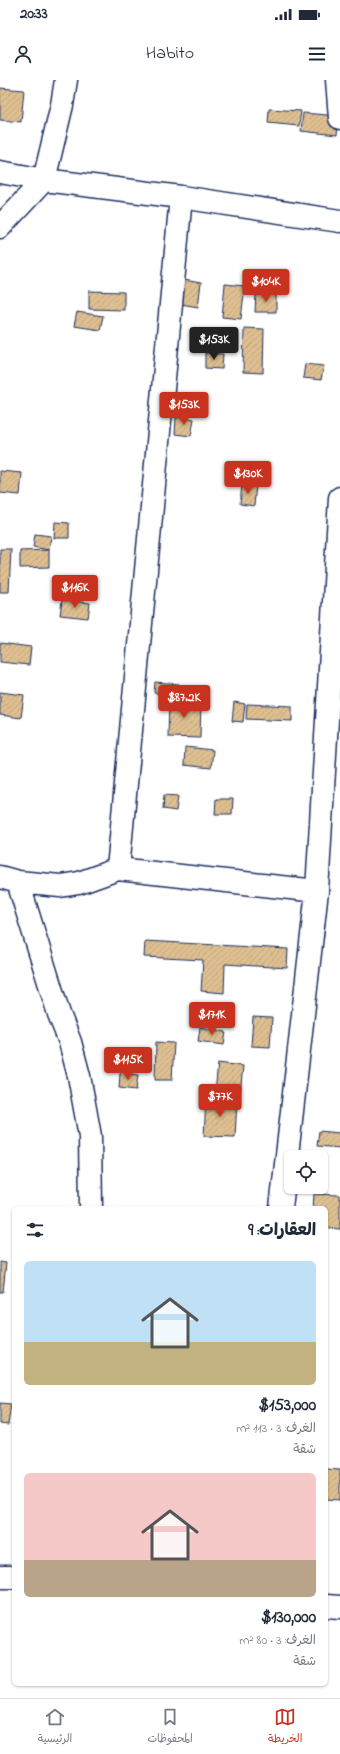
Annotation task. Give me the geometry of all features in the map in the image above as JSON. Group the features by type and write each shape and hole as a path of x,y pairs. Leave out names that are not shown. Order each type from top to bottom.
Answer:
{"street":[{"path":"0,227 44,180 62,105 66,80"},
{"path":"337,80 340,118"},
{"path":"0,172 44,180 181,197 340,221"},
{"path":"118,869 181,197"},
{"path":"281,1206 317,891 340,498"},
{"path":"91,1206 90,1136 79,1076 70,1042 9,880 60,886 79,883 118,869 317,891"},
{"path":"0,1577 12,1577"},
{"path":"328,1606 340,1607"}],"building":[{"path":"0,88 24,90 21,122 0,120"},
{"path":"269,109 301,111 299,126 268,123"},
{"path":"303,113 339,116 337,135 301,131"},
{"path":"184,280 201,283 198,307 181,304"},
{"path":"225,284 245,286 241,319 222,317"},
{"path":"89,291 124,292 124,310 89,309"},
{"path":"256,293 276,293 276,312 255,312"},
{"path":"77,312 103,316 100,330 74,326"},
{"path":"244,328 264,329 263,373 243,372"},
{"path":"205,353 223,354 222,369 205,368"},
{"path":"305,364 324,366 321,380 303,378"},
{"path":"176,417 194,419 191,436 175,434"},
{"path":"0,471 22,473 20,495 0,493"},
{"path":"242,484 256,485 254,506 240,504"},
{"path":"55,522 69,523 69,538 54,538"},
{"path":"35,534 51,536 49,550 33,547"},
{"path":"0,549 11,549 9,592 0,592"},
{"path":"49,550 49,567 20,568 20,551"},
{"path":"62,600 90,603 88,618 60,615"},
{"path":"0,643 31,647 29,665 0,662"},
{"path":"155,682 179,684 178,695 154,693"},
{"path":"0,692 24,695 21,718 0,715"},
{"path":"169,700 201,701 200,738 168,737"},
{"path":"234,702 245,704 243,722 232,721"},
{"path":"247,704 292,706 292,721 246,719"},
{"path":"185,747 213,750 211,768 184,765"},
{"path":"164,795 178,796 176,811 163,809"},
{"path":"216,799 233,799 232,814 215,814"},
{"path":"145,941 288,949 287,968 225,964 224,993 201,991 203,960 144,957"},
{"path":"253,1017 272,1018 270,1047 251,1046"},
{"path":"200,1027 226,1032 224,1045 198,1041"},
{"path":"156,1042 174,1043 172,1080 155,1080"},
{"path":"218,1063 243,1066 240,1095 215,1092"},
{"path":"120,1073 138,1075 136,1090 119,1088"},
{"path":"206,1099 237,1100 235,1137 204,1136"},
{"path":"319,1131 340,1133 340,1148 317,1146"},
{"path":"314,1194 340,1195 340,1229 328,1228 328,1206 313,1206"},
{"path":"0,1262 6,1263 3,1292 0,1292"},
{"path":"0,1403 11,1404 8,1425 0,1424"},
{"path":"328,1469 340,1470 340,1500 328,1499"}]}
